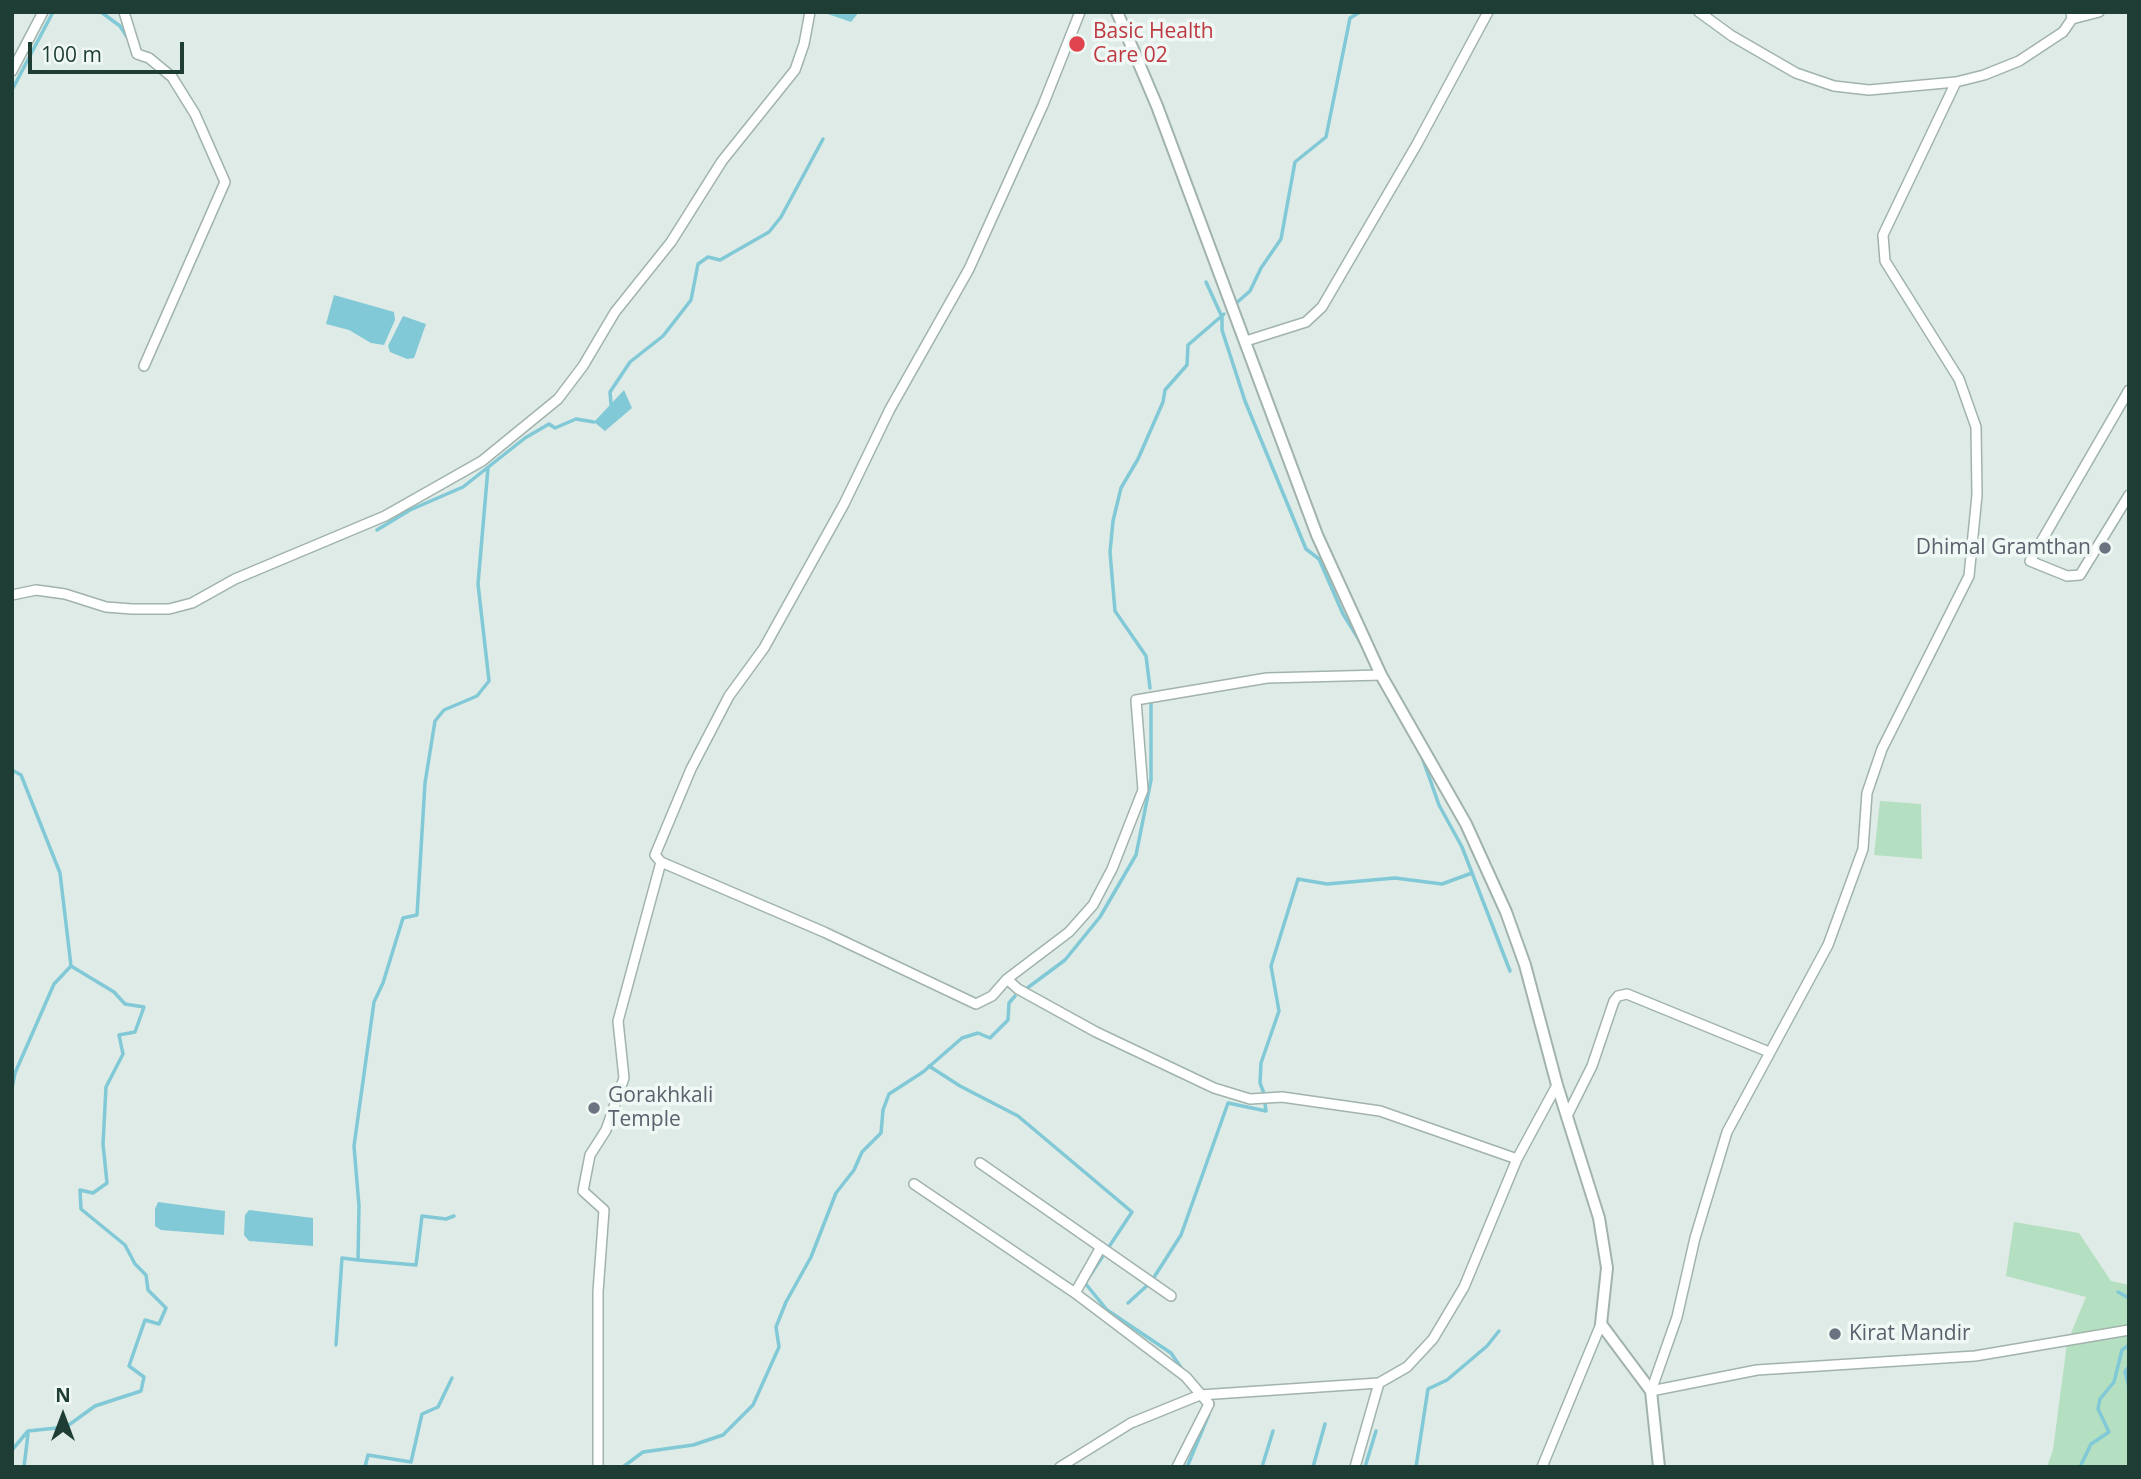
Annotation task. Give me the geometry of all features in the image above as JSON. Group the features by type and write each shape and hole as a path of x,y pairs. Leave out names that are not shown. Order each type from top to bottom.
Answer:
{"street":[{"path":"12,71 43,12"},
{"path":"124,12 137,54 149,58 172,77 195,114 225,182 144,366"},
{"path":"12,595 36,590 65,594 106,607 132,609 169,609 192,603 235,579 385,516 482,461 558,399 583,366 615,312 671,242 722,160 795,70 804,44 810,12"},
{"path":"1080,12 1043,105 970,269 890,409 844,504 764,648 729,696 691,769 655,855 661,862 824,932 976,1004 992,996 1007,979 1069,932 1093,905 1112,869 1143,790 1136,699 1267,678 1381,675"},
{"path":"1117,12 1157,106 1317,535 1381,675 1466,824 1506,912 1525,965 1557,1085 1599,1217 1608,1268 1601,1324 1542,1467"},
{"path":"1246,341 1306,321 1322,307 1377,206 1417,144 1488,12"},
{"path":"1699,12 1796,73 1834,86 1870,90 1956,82 2019,61 2063,32 2071,16 2099,12"},
{"path":"1660,1467 1651,1391 1677,1317 1695,1238 1727,1132 1828,945 1863,849 1867,793 1882,749 1969,576 1976,516 1976,427 1959,379 1885,261 1883,235 1956,82"},
{"path":"2129,390 2030,561 2067,576 2080,575 2129,495"},
{"path":"598,1467 598,1293 604,1210 583,1191 590,1155 606,1130 624,1077 618,1021 661,862"},
{"path":"1007,979 1018,989 1096,1032 1214,1088 1250,1099 1282,1097 1380,1111 1517,1158"},
{"path":"1568,1114 1592,1066 1618,996 1627,995 1769,1052"},
{"path":"1060,1467 1131,1423 1200,1395 1380,1384 1407,1367 1433,1339 1464,1287 1517,1158 1557,1085"},
{"path":"981,1163 1171,1296"},
{"path":"914,1184 1075,1293 1186,1377 1209,1404 1177,1467"},
{"path":"1075,1293 1101,1247"},
{"path":"1601,1324 1651,1391"},
{"path":"1651,1391 1757,1370 1975,1356 2129,1330"},
{"path":"1355,1467 1380,1384"}],"green space":[{"path":"1880,801 1921,804 1922,859 1874,855"},
{"path":"2014,1222 2079,1233 2111,1281 2129,1285 2129,1467 2047,1467 2053,1450 2067,1343 2086,1297 2006,1276"}],"water":[{"path":"822,12 859,12 851,22"},
{"path":"334,295 394,312 395,320 384,345 371,343 349,330 326,324"},
{"path":"403,316 426,324 414,358 407,359 390,352 388,346"},
{"path":"624,390 632,408 605,431 594,422"},
{"path":"158,1202 225,1211 224,1235 161,1230 155,1226 155,1209"},
{"path":"249,1210 313,1218 313,1246 249,1241 244,1235 245,1215"}],"waterway":[{"path":"12,90 53,12"},
{"path":"101,12 120,26 129,40"},
{"path":"1233,306 1250,291 1261,268 1281,239 1295,162 1326,137 1350,18 1360,12"},
{"path":"611,404 610,392 630,362 663,336 691,300 698,264 708,257 720,260 769,232 781,217 823,139"},
{"path":"1206,282 1222,317 1222,330 1245,401 1306,549 1319,559 1343,614 1361,643"},
{"path":"1150,688 1146,656 1115,611 1110,552 1113,521 1121,488 1138,459 1163,402 1165,390 1187,365 1188,345 1224,314"},
{"path":"377,530 410,510 463,487 525,438 549,424 555,428 576,419 594,422"},
{"path":"336,1345 342,1258 358,1260 359,1206 354,1146 374,1002 383,983 403,918 417,915 425,783 435,721 444,710 477,696 489,681 478,584 488,468"},
{"path":"1379,681 1387,695"},
{"path":"1026,989 1065,960 1100,917 1136,855 1151,780 1151,703"},
{"path":"1422,757 1439,805 1462,847 1510,971"},
{"path":"12,770 21,775 60,873 71,966 114,992 125,1004 144,1007 135,1032 119,1035 123,1054 106,1087 103,1144 107,1183 93,1193 80,1190 81,1209 125,1245 135,1264 146,1275 148,1290 166,1308 159,1324 145,1320 129,1366 144,1377 141,1391 95,1406 66,1427 28,1431 12,1450"},
{"path":"1265,1096 1260,1083 1261,1063 1279,1011 1271,966 1298,879 1327,884 1395,878 1442,884 1472,873"},
{"path":"12,1089 15,1073 54,984 71,966"},
{"path":"623,1467 643,1452 693,1445 723,1435 753,1405 779,1347 776,1327 786,1302 811,1257 836,1193 854,1170 862,1152 881,1133 883,1110 889,1094 923,1072 962,1038 978,1033 990,1038 1008,1020 1009,1003 1015,996"},
{"path":"929,1066 960,1086 1018,1116 1132,1212 1085,1283 1107,1310 1171,1353 1182,1369"},
{"path":"1128,1303 1151,1282 1181,1235 1228,1103 1266,1111 1265,1104"},
{"path":"358,1260 416,1265 422,1216 446,1219 454,1216"},
{"path":"2118,1292 2129,1298"},
{"path":"1416,1467 1428,1389 1447,1380 1487,1346 1499,1331"},
{"path":"2080,1467 2091,1444 2109,1432 2098,1409 2100,1399 2114,1382 2122,1350 2129,1345"},
{"path":"2129,1366 2125,1372 2129,1387"},
{"path":"365,1467 368,1455 411,1462 422,1414 438,1407 452,1378"},
{"path":"1187,1467 1209,1414"},
{"path":"1313,1467 1325,1424"},
{"path":"1262,1467 1273,1431"},
{"path":"1365,1467 1376,1431"},
{"path":"24,1467 28,1434"}],"place":[{"name":"Basic Health Care 02","path":"1077,44"},
{"name":"Dhimal Gramthan","path":"2105,548"},
{"name":"Gorakhkali Temple","path":"594,1108"},
{"name":"Kirat Mandir","path":"1835,1334"}]}
